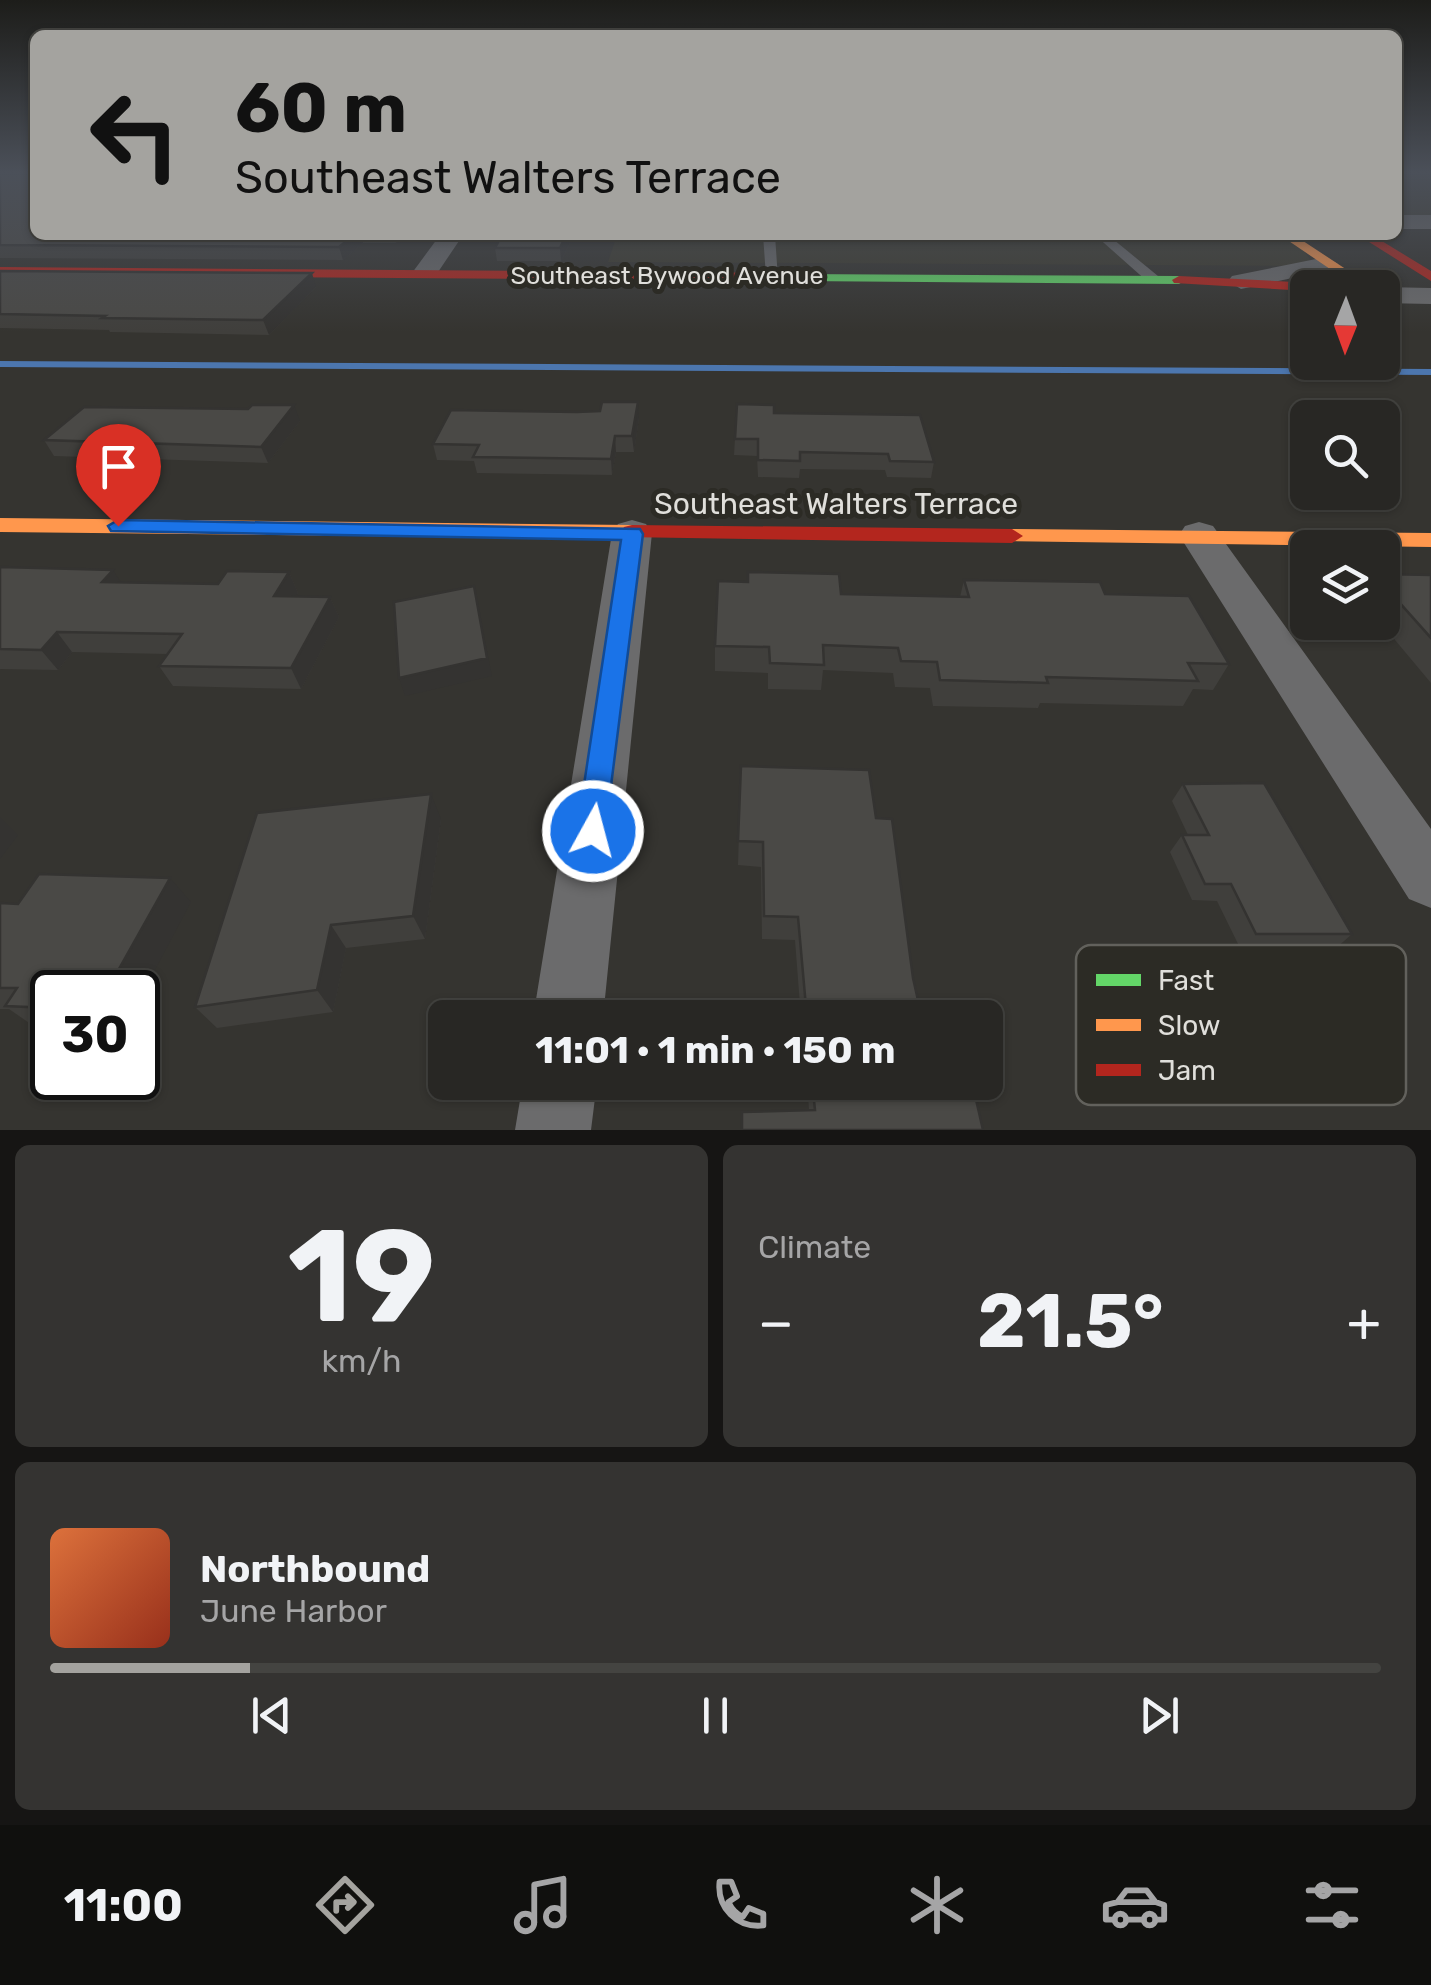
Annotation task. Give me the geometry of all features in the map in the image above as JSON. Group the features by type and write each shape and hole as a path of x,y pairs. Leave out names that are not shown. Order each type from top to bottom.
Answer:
{"street":[{"path":"426,273 449,240"},
{"path":"1291,240 1324,270"},
{"path":"1372,240 1431,277"},
{"name":"Southeast Bywood Avenue","path":"0,271 1241,280"},
{"path":"1241,280 1290,278"},
{"path":"1400,294 1431,296"},
{"path":"1400,301 1431,316"},
{"name":"Southeast Walters Terrace","path":"0,525 1431,540"},
{"path":"570,1000 632,534"},
{"path":"1199,535 1431,879"},
{"path":"554,1130 558,1100"}],"lane":[{"path":"770,240 774,276"},
{"path":"1107,240 1153,279"}],"shaded area":[{"path":"615,240 1296,240 1315,266 608,262"}],"building":[{"path":"0,227 30,227 30,240 348,240 339,247 0,245"},
{"path":"499,240 564,240 560,248 495,248"},
{"path":"0,271 312,273 263,320 0,314"},
{"path":"602,402 638,402 632,436 615,436 611,459 473,457 479,445 433,444 451,410 600,411"},
{"path":"737,404 774,405 774,413 920,415 934,462 890,461 888,454 800,452 800,461 758,460 758,439 735,439"},
{"path":"252,405 294,405 261,447 44,440 84,407 248,409"},
{"path":"0,567 113,570 102,582 218,584 227,571 289,572 274,596 330,597 291,668 159,666 182,634 57,632 41,650 0,649"},
{"path":"748,572 839,574 841,594 969,597 964,580 1100,582 1105,594 1189,596 1229,664 1188,663 1198,681 1046,677 1048,683 940,680 937,662 901,661 898,648 823,645 824,665 770,663 769,647 715,646 718,581 748,582"},
{"path":"1400,574 1431,575 1431,638 1400,603"},
{"path":"474,586 487,658 399,678 394,602"},
{"path":"741,766 869,770 876,818 892,819 918,1000 805,1000 798,917 764,916 763,842 738,841"},
{"path":"1264,783 1352,934 1256,934 1231,884 1205,884 1182,835 1209,835 1183,784"},
{"path":"431,794 413,916 331,925 317,990 195,1007 257,813"},
{"path":"39,874 170,878 118,970 30,970 30,1007 5,1006 17,988 0,988 0,903 18,904"},
{"path":"814,1100 976,1100 983,1130 742,1130 742,1112 815,1110"}],"waterway":[{"path":"0,364 1431,372"}],"traffic: fast":[{"path":"799,277 1179,280"}],"traffic: slow":[{"path":"1294,240 1340,270"},
{"path":"0,525 632,532"},
{"path":"1012,536 1431,540"}],"traffic: jam":[{"path":"1372,240 1431,277"},
{"path":"0,271 799,277"},
{"path":"1179,280 1290,286"},
{"path":"632,532 1012,536"}],"route":[{"path":"118,526 632,534 593,831"}]}
